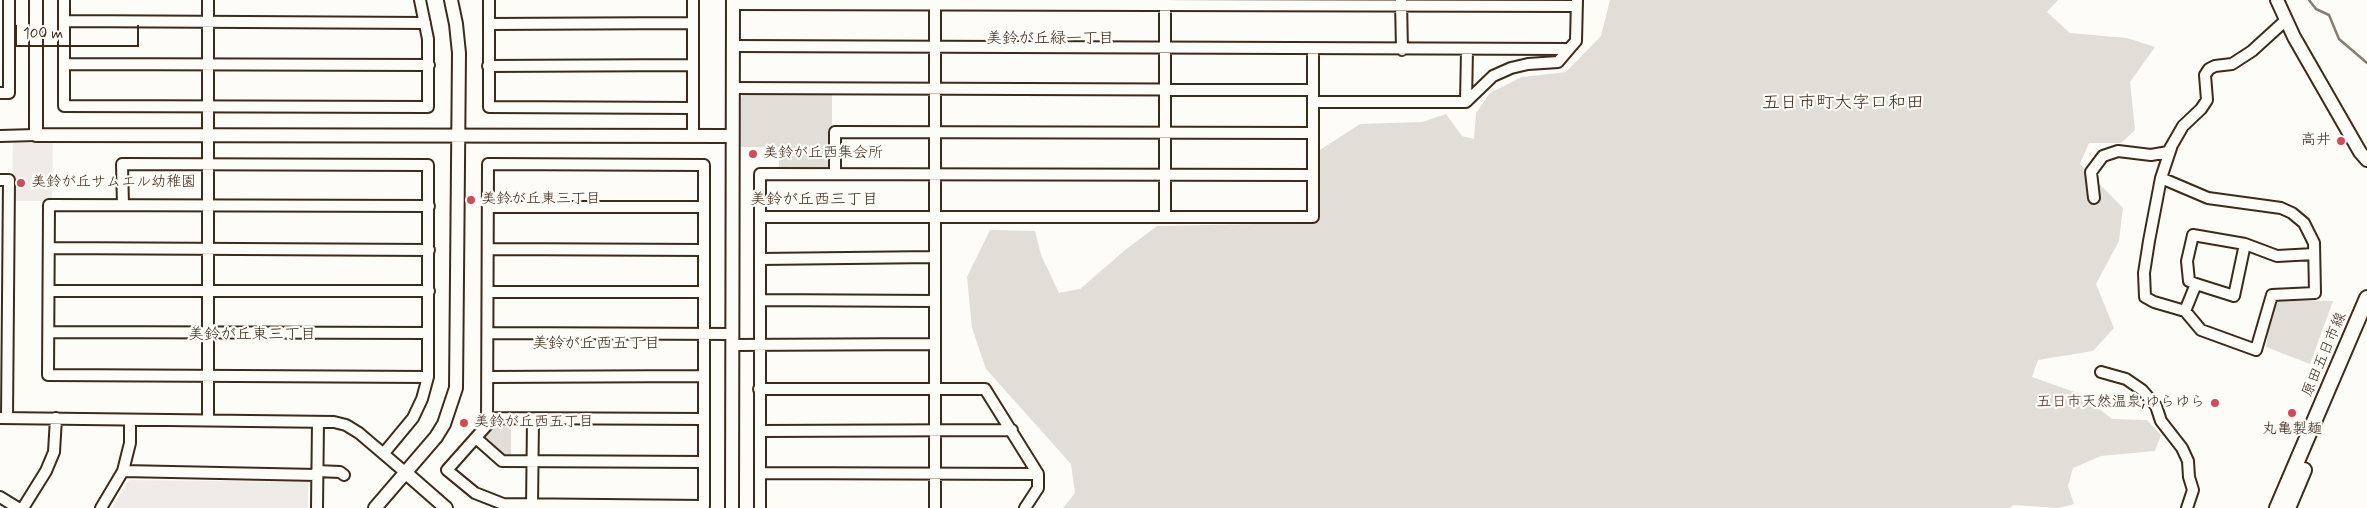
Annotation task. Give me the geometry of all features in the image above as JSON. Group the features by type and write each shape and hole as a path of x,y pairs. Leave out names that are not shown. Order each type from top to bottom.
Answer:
{"main road":[{"name":"原田五日市線","path":"2277,508 2367,298"},
{"name":"原田五日市線","path":"2288,508 2367,320"}],"street":[{"path":"36,0 36,135"},
{"path":"64,0 64,106 428,107 429,65 425,23 420,0"},
{"path":"208,0 208,420"},
{"path":"375,508 406,473 444,424 456,388 459,53 451,0"},
{"path":"489,0 489,107 692,108"},
{"path":"693,0 693,136"},
{"path":"2277,0 2286,20 2360,152 2367,160"},
{"path":"732,508 733,2 1577,3 1576,41 1558,62 1528,64 1493,76 1466,102 1313,102"},
{"path":"935,3 935,508"},
{"path":"1165,3 1166,217"},
{"path":"1401,3 1402,50"},
{"path":"0,93 9,93 4,50 6,5"},
{"path":"2161,178 2208,198 2281,208 2292,213 2304,223 2314,243 2315,293 2272,295 2256,350 2201,330 2185,311 2154,302 2145,297 2144,273 2161,178 2171,148 2183,126 2201,109 2207,100 2205,75 2209,69 2215,66 2232,64 2252,51 2286,20"},
{"path":"64,21 425,23"},
{"path":"489,24 693,24"},
{"path":"733,46 1312,50 1569,49"},
{"path":"760,217 1313,216 1312,50"},
{"path":"1466,102 1467,50"},
{"path":"64,64 429,65"},
{"path":"488,66 693,65"},
{"path":"732,88 1312,90"},
{"path":"836,174 835,132 1312,133"},
{"path":"0,136 732,136"},
{"path":"2094,198 2091,172 2103,156 2118,151 2158,154 2168,152 2171,148"},
{"path":"123,205 122,164 428,165 428,377 422,399 413,418 384,453"},
{"path":"488,164 704,165 704,208 704,506 532,507 503,504 490,501 476,494 448,470 487,425 488,418 488,164"},
{"path":"760,508 760,174 1313,175"},
{"path":"0,180 10,180 5,224 4,418 334,422 346,425 384,453 446,508"},
{"path":"428,377 48,375 48,292 49,205 429,206"},
{"path":"488,206 704,208"},
{"path":"2244,244 2234,296 2189,281 2188,268 2193,235 2244,244 2277,256 2314,254"},
{"path":"49,248 429,250"},
{"path":"488,249 704,250"},
{"path":"760,259 935,258"},
{"path":"2185,311 2196,284"},
{"path":"48,292 429,292"},
{"path":"488,292 704,292"},
{"path":"760,300 935,301"},
{"path":"48,332 428,334"},
{"path":"488,333 704,334 759,345 935,344"},
{"path":"2101,372 2126,379 2142,390 2156,406 2161,421 2182,448 2188,461 2189,477 2193,490 2187,508"},
{"path":"488,377 704,376"},
{"path":"759,389 985,389 1038,474 1038,488 1025,508"},
{"path":"23,508 46,471 54,452 56,418"},
{"path":"488,418 704,419"},
{"path":"532,507 533,419"},
{"path":"101,508 123,472 130,443 130,420"},
{"path":"316,508 318,422"},
{"path":"760,431 1012,430"},
{"path":"476,438 502,462 704,462"},
{"path":"123,472 340,472 344,475"},
{"path":"760,473 1038,474"},
{"path":"0,497 18,508"}],"shaded area":[{"path":"1610,0 2058,0 2047,12 2070,33 2127,38 2155,47 2130,82 2135,130 2121,143 2089,143 2080,164 2123,208 2119,241 2096,284 2114,328 2093,351 2038,360 2032,377 2080,394 2112,419 2147,420 2161,435 2155,451 2101,456 2073,468 2068,486 2074,504 2058,508 2013,505 2010,508 1063,508 1075,493 1071,464 986,369 972,328 967,277 990,230 1035,231 1041,255 1059,293 1080,289 1125,250 1157,226 1308,223 1317,219 1320,150 1360,124 1422,122 1446,114 1462,136 1474,139 1476,113 1490,93 1522,77 1566,72 1601,36"},
{"path":"832,93 832,166 827,171 779,170 779,147 740,147 741,97 744,94"},
{"path":"13,143 53,143 52,201 12,201"},
{"path":"2277,300 2333,301 2310,364 2266,347 2272,309"},
{"path":"495,423 511,423 511,457 504,457 485,440 485,434"},
{"path":"129,480 308,482 308,508 112,508"}],"waterway":[{"path":"2309,0 2316,9 2329,15 2339,39 2367,63"}],"place":[{"name":"高井","path":"2341,141"},
{"name":"美鈴が丘西集会所","path":"753,154"},
{"name":"美鈴が丘サムエル幼稚園","path":"21,183"},
{"name":"美鈴が丘東三丁目","path":"471,200"},
{"name":"五日市天然温泉;ゆらゆら","path":"2215,403"},
{"name":"丸亀製麺","path":"2292,413"},
{"name":"美鈴が丘西五丁目","path":"464,423"}],"district":[{"name":"美鈴が丘緑一丁目","path":"1050,40"},
{"name":"五日市町大字口和田","path":"1843,104"},
{"name":"美鈴が丘西三丁目","path":"814,201"},
{"name":"美鈴が丘東三丁目","path":"252,336"},
{"name":"美鈴が丘西五丁目","path":"596,345"}]}
